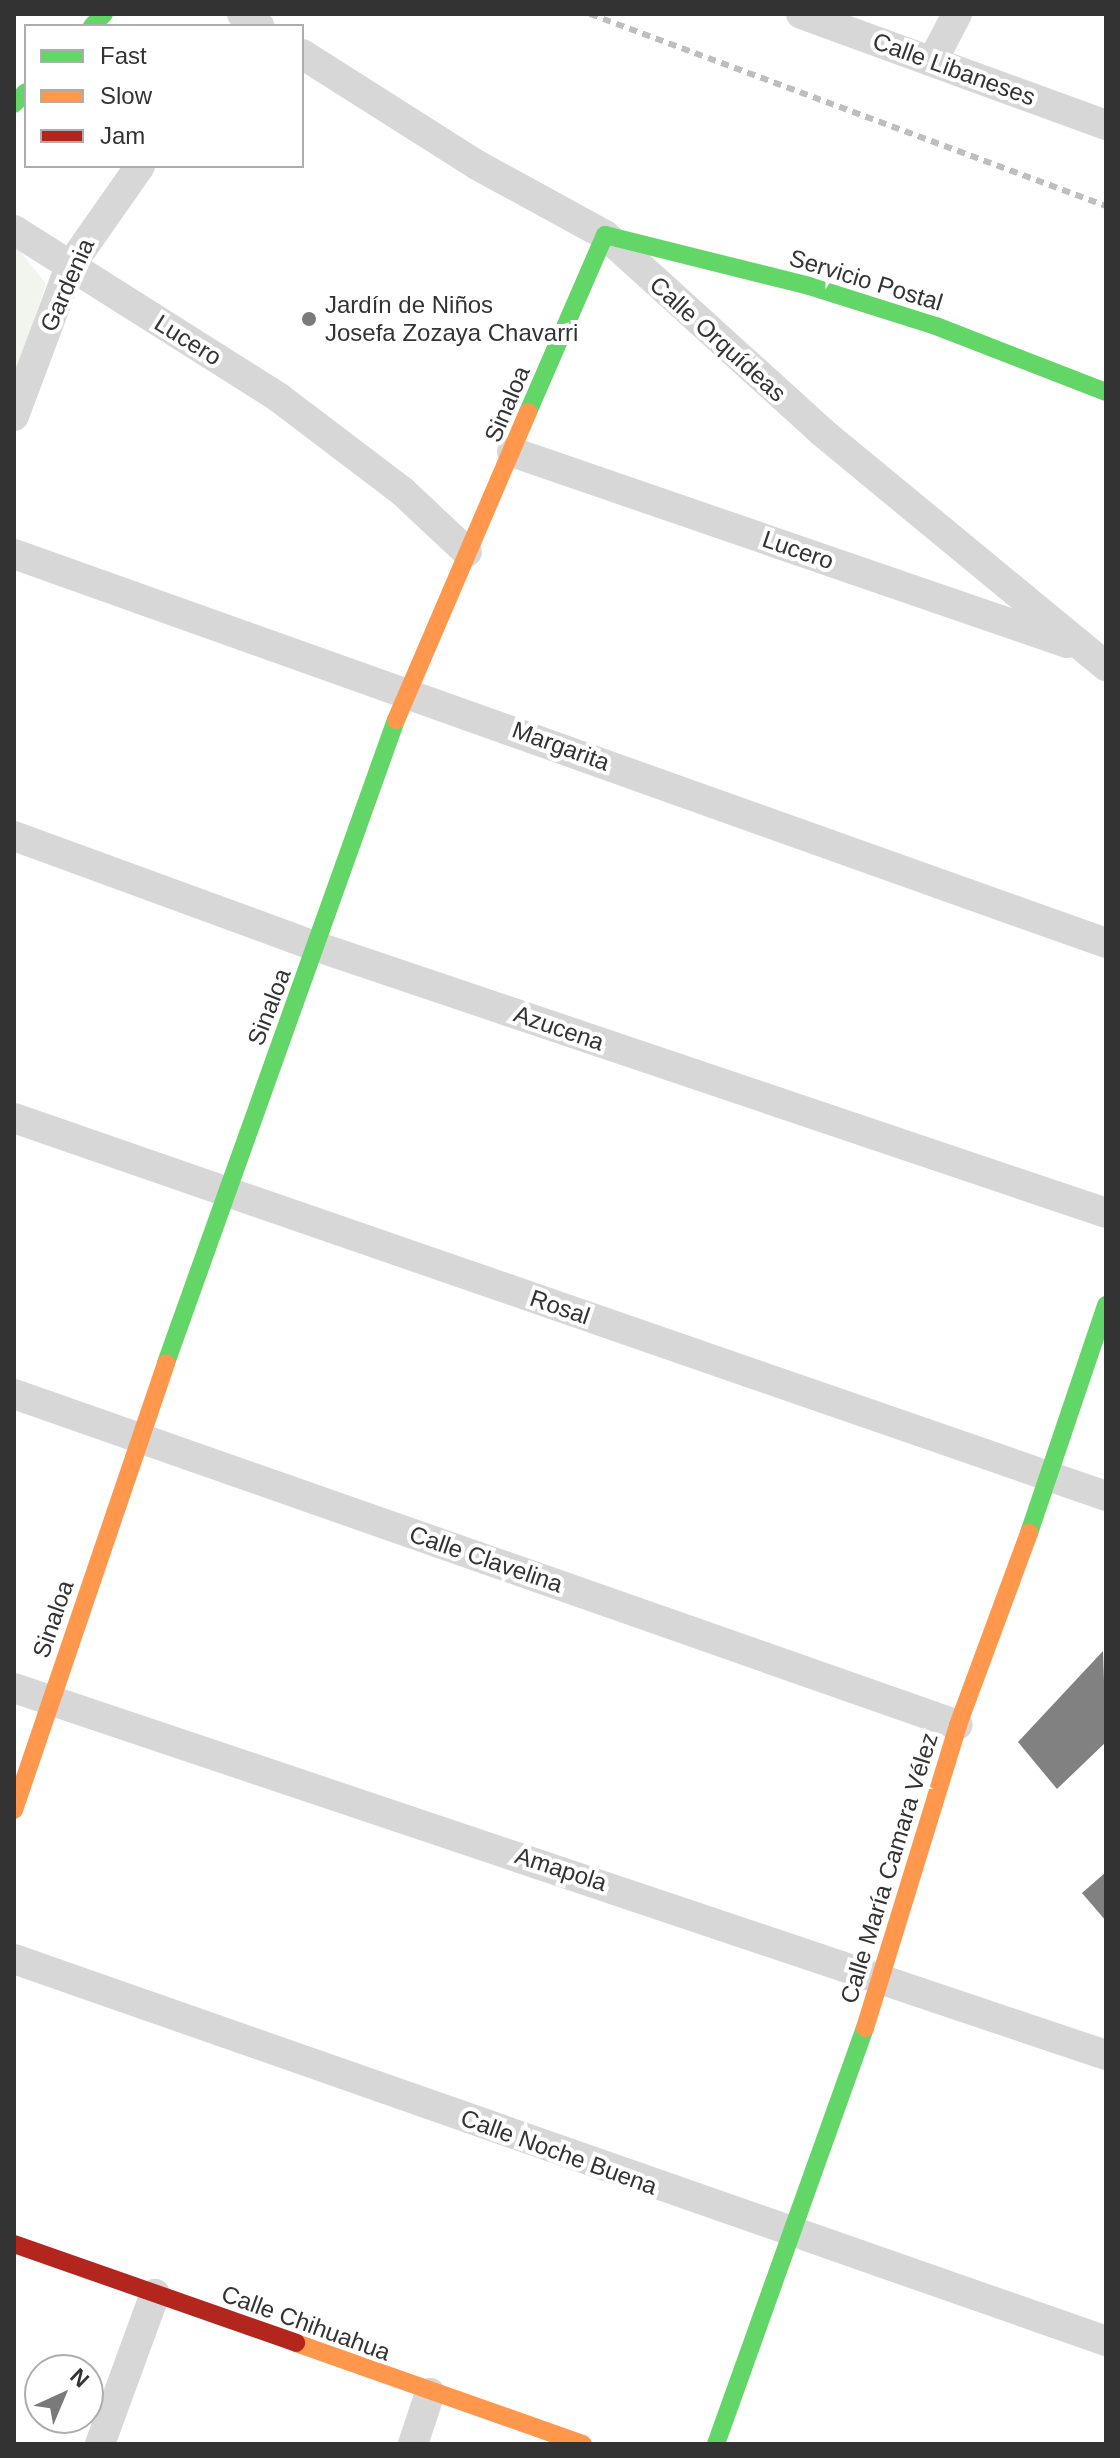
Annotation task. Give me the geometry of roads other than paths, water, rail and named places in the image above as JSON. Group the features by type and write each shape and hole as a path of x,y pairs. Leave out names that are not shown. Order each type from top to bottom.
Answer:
{"street":[{"name":"Calle Libaneses","path":"801,14 1106,125"},
{"path":"933,60 957,14"},
{"name":"Calle Orquídeas","path":"304,55 477,165 605,235 822,432 1095,658"},
{"name":"Gardenia","path":"14,416 70,266 139,168"},
{"name":"Lucero","path":"14,230 289,405 402,491 467,552"},
{"name":"Servicio Postal","path":"605,235 823,290 936,326 1106,392"},
{"name":"Sinaloa","path":"14,1810 225,1191 318,947 406,690 605,235"},
{"name":"Lucero","path":"512,452 1095,658"},
{"name":"Margarita","path":"14,554 406,690 1106,943"},
{"name":"Azucena","path":"14,836 318,947 1106,1213"},
{"name":"Rosal","path":"14,1118 1106,1496"},
{"name":"Calle María Camara Vélez","path":"716,2444 884,1976 958,1725 1050,1476 1106,1305"},
{"name":"Calle Clavelina","path":"14,1394 958,1725"},
{"name":"Amapola","path":"14,1688 884,1976 1106,2055"},
{"name":"Calle Noche Buena","path":"14,1959 789,2234 1106,2341"},
{"name":"Calle Chihuahua","path":"14,2244 430,2393 583,2444"},
{"path":"100,2444 155,2294"},
{"path":"413,2444 430,2393"}],"railway":[{"path":"590,14 1106,206"}],"place":[{"name":"Jardín de Niños Josefa Zozaya Chavarri","path":"309,319"}]}
